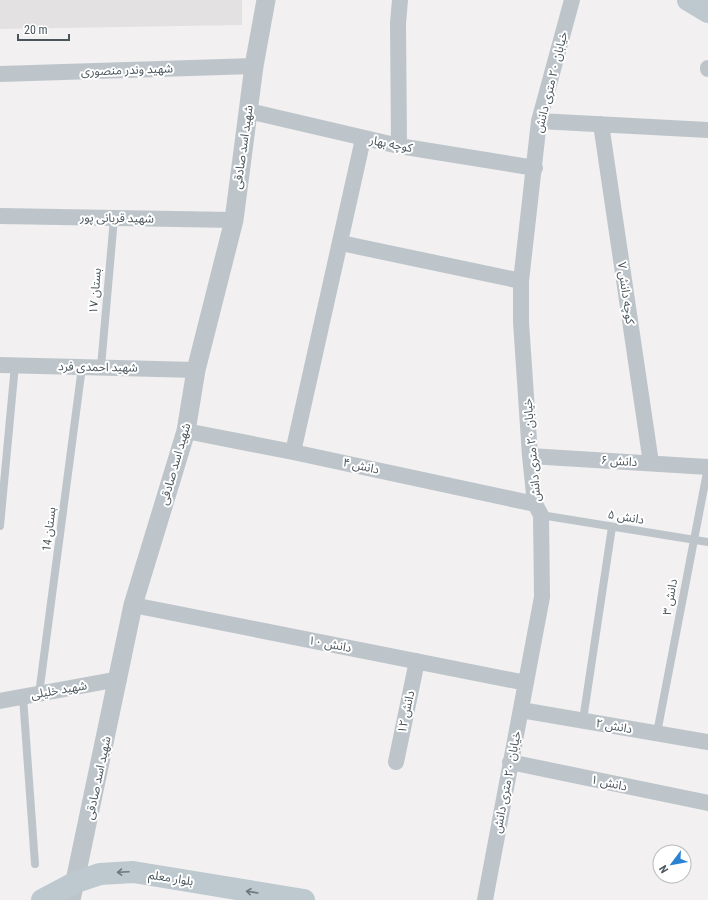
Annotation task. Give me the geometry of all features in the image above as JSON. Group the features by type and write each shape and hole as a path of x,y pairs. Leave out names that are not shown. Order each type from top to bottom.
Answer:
{"main road":[{"path":"688,0 708,12"},
{"name":"بلوار معلم","path":"42,900 74,891 100,874 133,872 304,900"}],"street":[{"name":"شهید اسد صادقی","path":"74,891 119,679 133,605 186,432 196,370 234,220 254,66 266,0"},
{"path":"399,146 398,23 400,0"},
{"name":"خیابان ۲۰ متری دانش","path":"485,900 542,597 538,509 530,456 521,322 521,281 540,121 572,0"},
{"name":"شهید وندر منصوری","path":"0,74 254,66"},
{"name":"کوچه بهار","path":"249,111 399,146 535,168"},
{"path":"540,121 708,130"},
{"name":"کوچه دانش ۷","path":"601,124 651,463"},
{"path":"293,452 342,242 364,139"},
{"name":"شهید قربانی پور","path":"0,216 234,220"},
{"path":"342,242 521,281"},
{"name":"شهید احمدی فرد","path":"7,365 196,370"},
{"name":"دانش ۴","path":"186,432 293,452 538,509"},
{"name":"دانش ۶","path":"530,456 708,467"},
{"name":"دانش ۱۰","path":"133,605 526,683"},
{"name":"دانش ۱۲","path":"396,762 417,661"},
{"name":"شهید خلیلی","path":"0,701 119,679"},
{"name":"دانش ۲","path":"521,710 708,742"},
{"name":"دانش ۱","path":"510,762 708,803"}],"lane":[{"name":"بستان ۱۷","path":"101,367 114,218"},
{"path":"0,526 7,365"},
{"name":"بستان 14","path":"39,694 82,367"},
{"name":"دانش ۳","path":"657,733 692,539 708,467"},
{"name":"دانش ۵","path":"538,509 612,526 708,542"},
{"path":"583,720 612,526"},
{"path":"23,697 35,864"}],"shaded area":[{"path":"0,0 242,0 242,25 0,29"}]}
